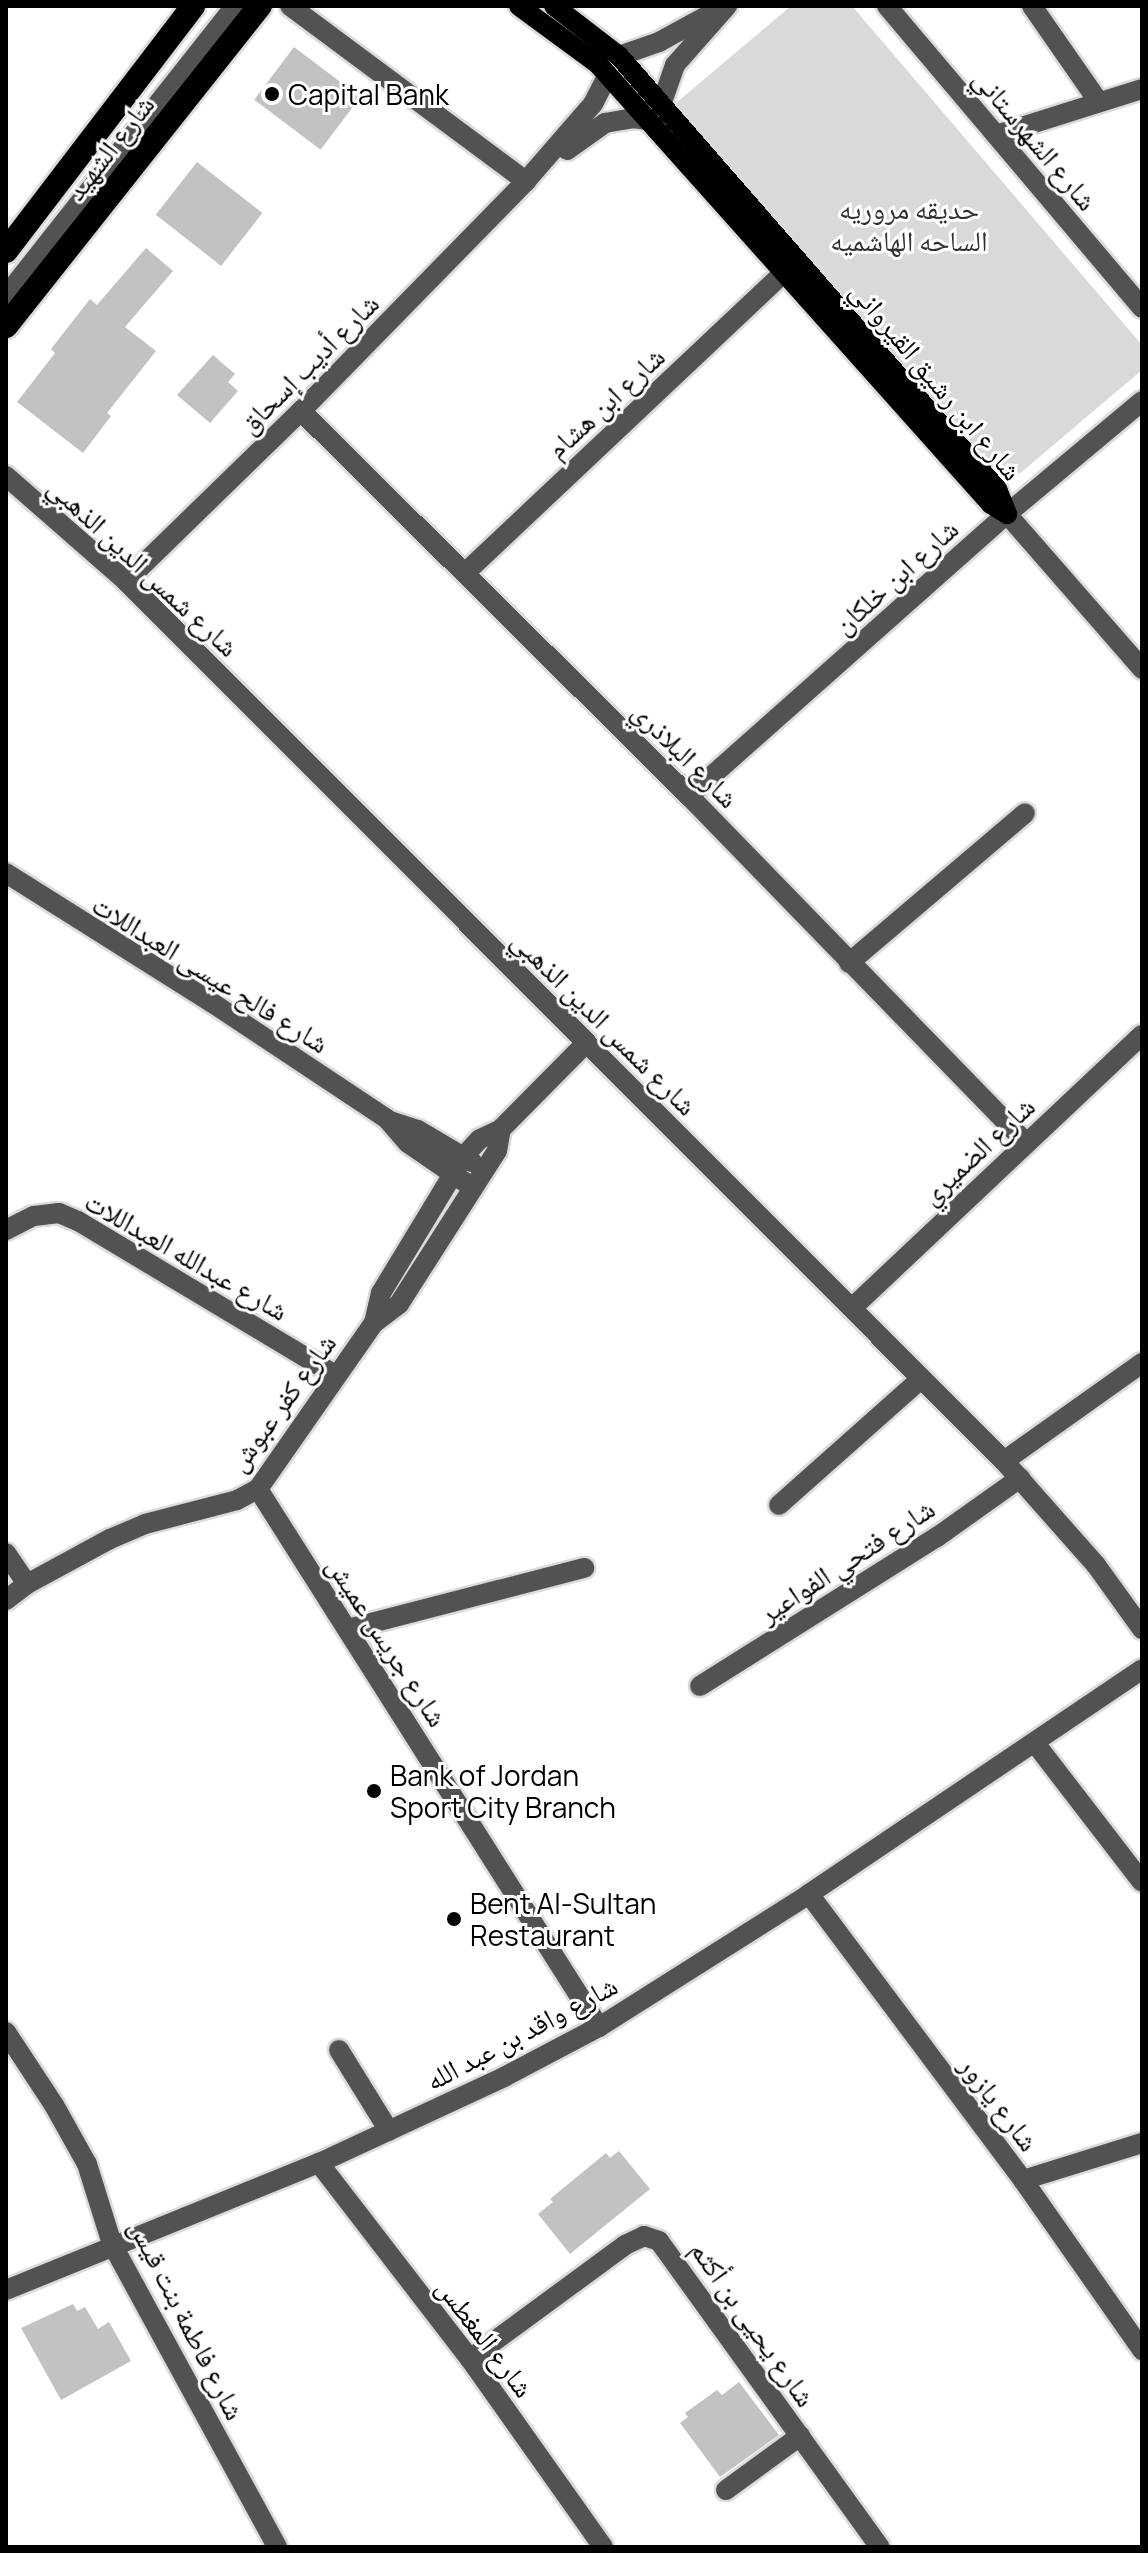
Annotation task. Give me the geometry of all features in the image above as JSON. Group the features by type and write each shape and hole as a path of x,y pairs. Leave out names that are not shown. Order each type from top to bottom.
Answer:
{"highway":[{"name":"شارع الشهيد","path":"6,251 182,16 193,6"},
{"name":"شارع الشهيد","path":"6,326 260,6"}],"main road":[{"path":"519,6 581,49 607,76 655,112"},
{"path":"554,6 619,56 655,112"},
{"name":"شارع ابن رشيق القيرواني","path":"655,112 783,273 991,504 1007,514"},
{"name":"شارع ابن رشيق القيرواني","path":"655,112 997,489 1007,514"}],"street":[{"path":"6,279 221,6"},
{"path":"6,296 235,6"},
{"path":"290,6 526,181"},
{"path":"619,56 659,42 725,6"},
{"path":"655,112 675,65 725,6"},
{"name":"شارع الشهرستاني","path":"887,6 1142,308"},
{"path":"1032,6 1098,101"},
{"name":"شارع أديب إسحاق","path":"126,581 301,411 526,181 593,104 607,76"},
{"path":"996,135 1098,101 1140,94"},
{"name":"شارع أديب إسحاق","path":"526,181 605,123 655,112"},
{"name":"شارع ابن هشام","path":"465,573 783,273"},
{"name":"شارع ابن خلكان","path":"689,796 1007,514 1142,401"},
{"name":"شارع البلاذري","path":"301,411 689,796 1025,1142"},
{"name":"شارع شمس الدين الذهبي","path":"6,476 126,581 1004,1461 1096,1565 1142,1629"},
{"name":"شارع ابن رشيق القيرواني","path":"1007,514 1142,669"},
{"path":"849,963 1025,813"},
{"name":"شارع فالح عيسى العبداللات","path":"6,873 211,1002 387,1119 418,1130 484,1170"},
{"name":"شارع الضميري","path":"852,1308 1142,1035"},
{"name":"شارع كفر عبوش","path":"374,1323 381,1293 464,1156 480,1139 501,1129 585,1044"},
{"name":"شارع فالح عيسى العبداللات","path":"387,1119 408,1143 472,1187"},
{"name":"شارع كفر عبوش","path":"6,1600 27,1584 145,1524 237,1500 258,1489 374,1323 399,1304 497,1151 501,1129"},
{"name":"شارع عبدالله العبداللات","path":"6,1230 34,1216 59,1213 69,1217 335,1375"},
{"path":"1004,1461 1142,1363"},
{"path":"779,1505 920,1380"},
{"name":"شارع فتحي الفواعير","path":"700,1686 937,1537 1020,1478"},
{"name":"شارع جريس عميش","path":"258,1489 599,2027"},
{"path":"6,1553 27,1584"},
{"path":"348,1629 584,1568"},
{"name":"شارع واقد بن عبد الله","path":"6,2290 112,2244 319,2163 599,2027 809,1894 1142,1669"},
{"path":"1035,1743 1142,1882"},
{"name":"شارع يازور","path":"809,1894 1023,2180 1142,2350"},
{"name":"شارع فاطمة بنت قيس","path":"6,2032 54,2105 87,2164 112,2244 277,2547"},
{"path":"339,2050 389,2131"},
{"path":"1023,2180 1142,2143"},
{"name":"شارع المغطس","path":"319,2163 470,2359 603,2547"},
{"name":"شارع يحيى بن أكثم","path":"470,2359 625,2245 644,2236 653,2238 664,2244 880,2547"},
{"path":"726,2490 800,2436"}],"green space":[{"name":"حديقه مروريه الساحه الهاشميه","path":"791,6 852,6 1142,345 1142,370 1004,487 676,103"}],"building":[{"path":"294,47 360,97 321,150 254,100"},
{"path":"197,162 262,213 221,266 156,215"},
{"path":"146,248 173,271 125,327 156,351 107,413 111,416 83,453 17,402 55,353 51,349 90,299 97,305"},
{"path":"213,355 235,374 228,382 238,391 210,423 177,395"},
{"path":"619,2151 650,2189 570,2254 538,2214 553,2202 550,2199 606,2153 610,2158"},
{"path":"73,2304 77,2311 85,2307 98,2329 109,2322 131,2361 61,2400 21,2328"},
{"path":"739,2382 779,2435 720,2477 680,2423 688,2417 685,2413 717,2390 722,2395"}],"place":[{"name":"Capital Bank","path":"272,94"},
{"name":"Bank of Jordan Sport City Branch","path":"374,1791"},
{"name":"Bent Al-Sultan Restaurant","path":"454,1919"}]}
